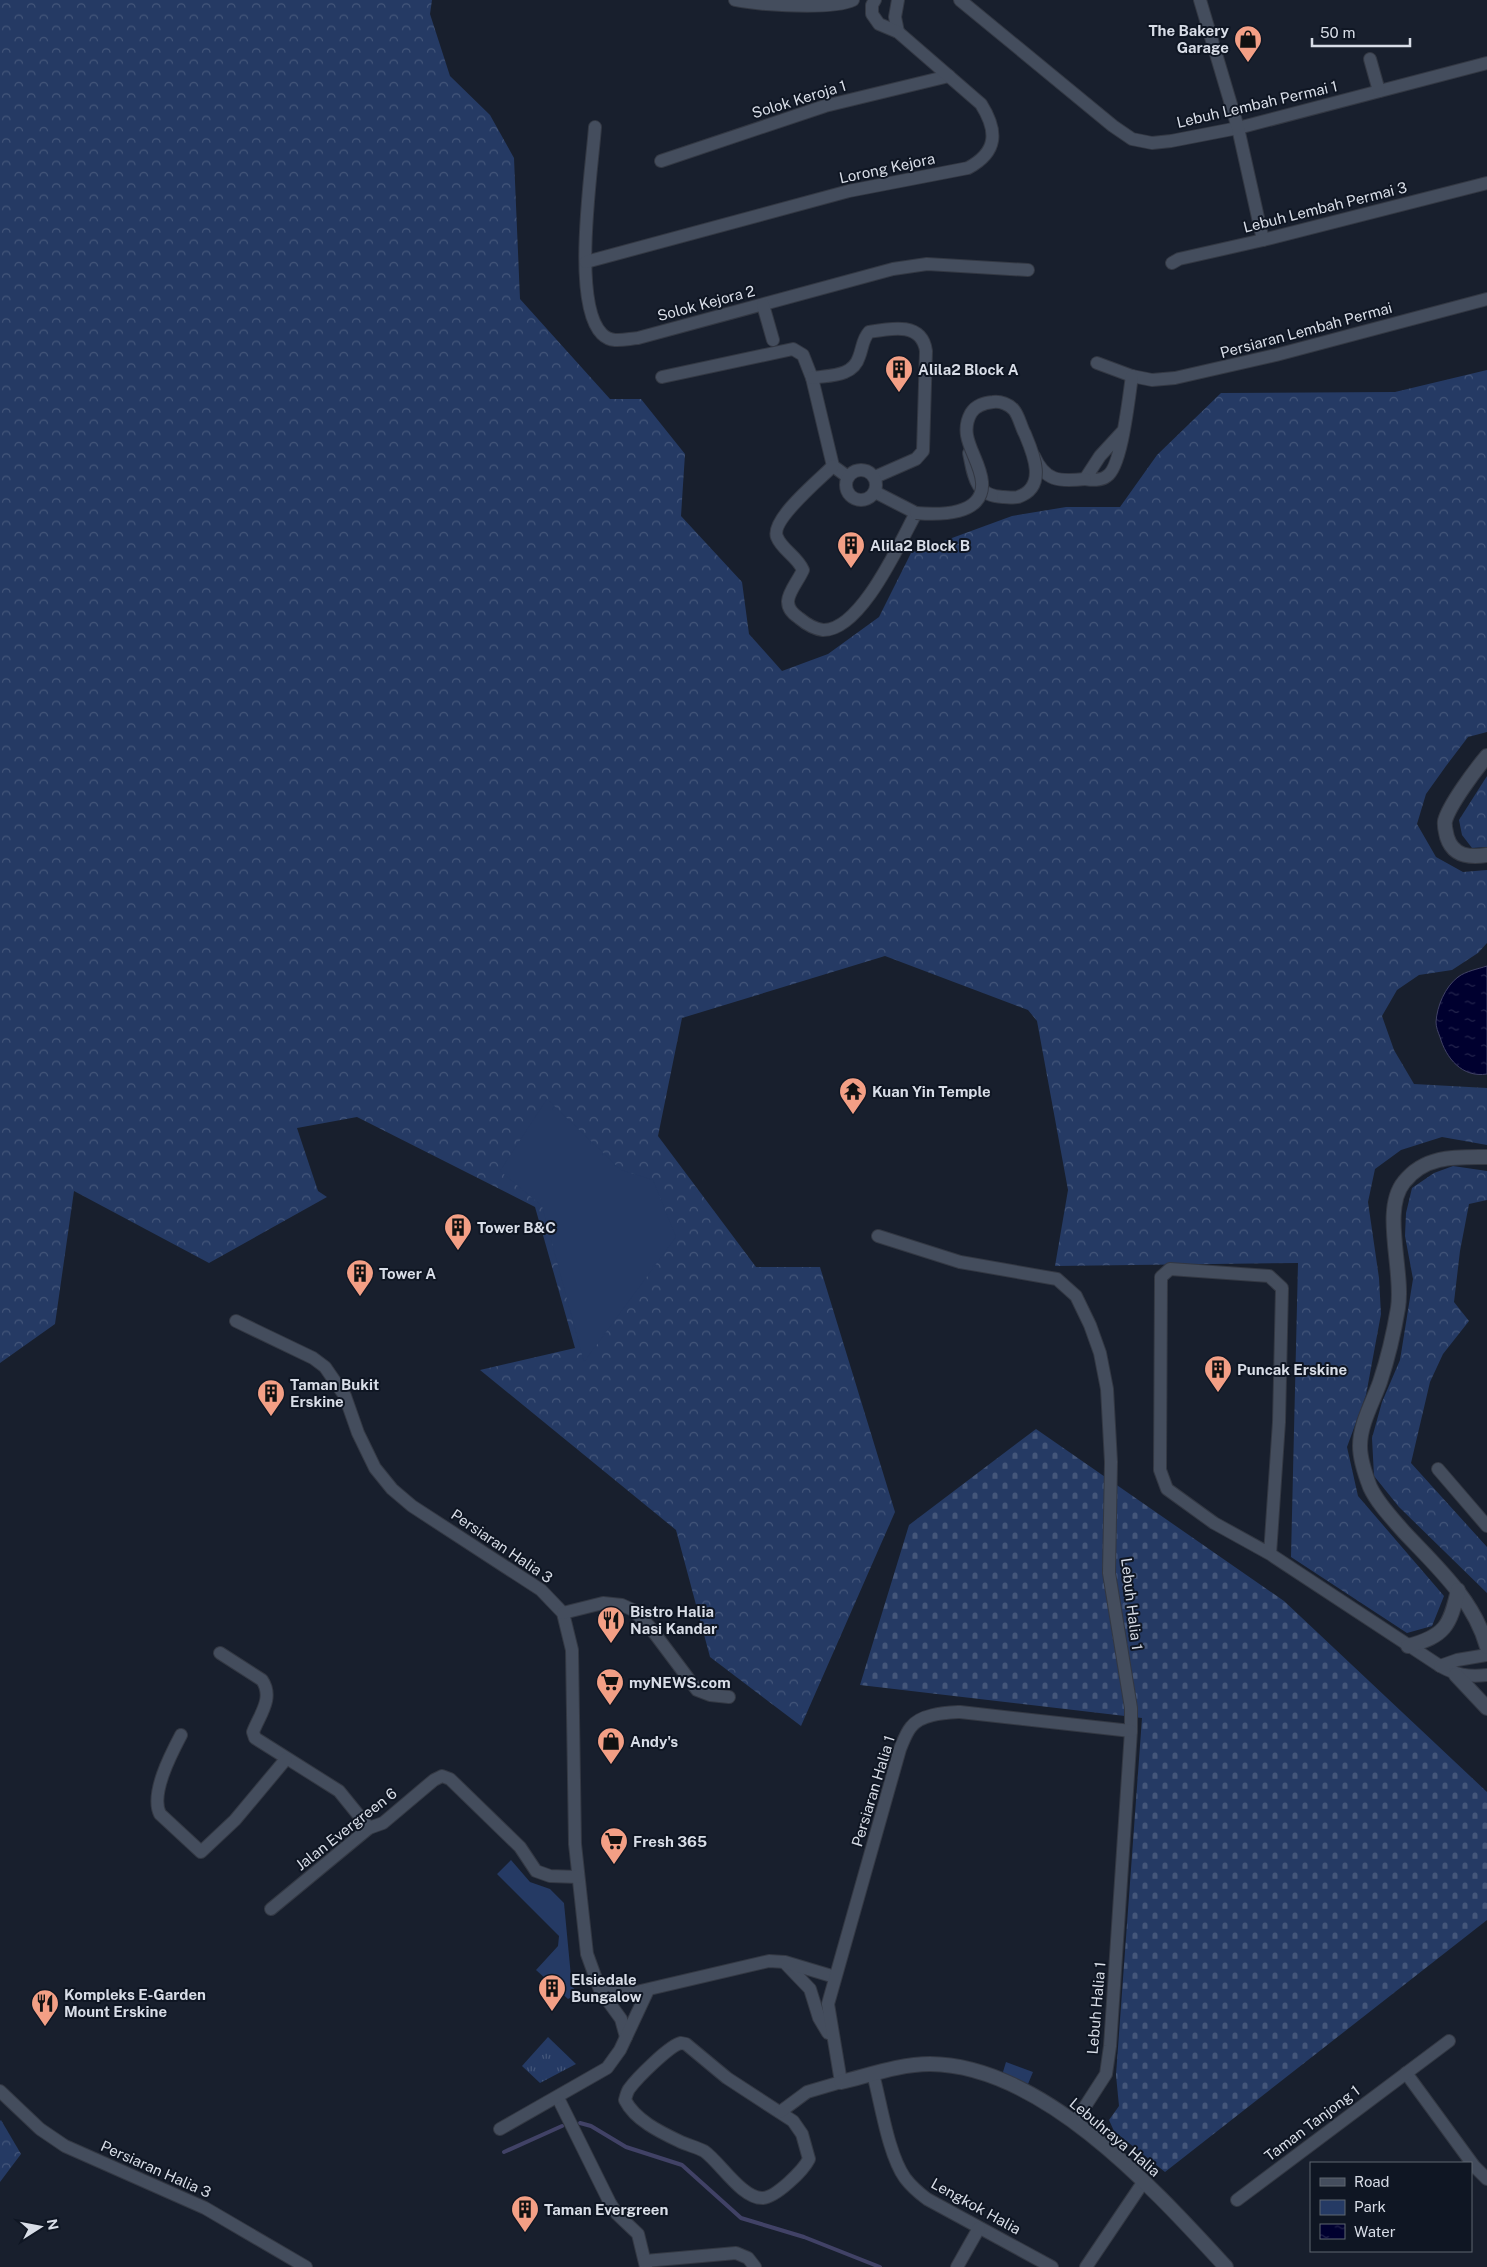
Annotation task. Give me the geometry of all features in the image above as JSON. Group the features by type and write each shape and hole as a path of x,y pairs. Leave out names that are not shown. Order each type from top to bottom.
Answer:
{"main road":[{"path":"1487,756 1471,777 1445,822 1449,843 1456,852 1467,856 1487,854"},
{"path":"1487,1157 1443,1158 1429,1162 1412,1173 1396,1194 1393,1228 1399,1270 1398,1307 1381,1378 1364,1425 1360,1446 1363,1466 1368,1481 1381,1504 1458,1590 1477,1620 1487,1648"},
{"path":"1408,1646 1426,1641 1441,1633 1448,1625 1458,1590"},
{"path":"1456,1675 1487,1708"},
{"name":"Lebuhraya Halia","path":"841,2082 930,2064 976,2072 1020,2089 1075,2122 1144,2181 1226,2267"}],"street":[{"path":"735,0 750,3 829,4 853,0"},
{"name":"Lorong Kejora","path":"586,262 849,191 968,168 980,161 991,149 993,132 989,116 981,104 898,32 879,24 872,14 872,5 875,0"},
{"path":"898,0 895,17 898,32"},
{"name":"Lebuh Lembah Permai 1","path":"960,0 1113,126 1132,139 1152,143 1238,128 1487,63"},
{"path":"1200,0 1238,128 1263,240"},
{"path":"1370,60 1378,91"},
{"name":"Solok Keroja 1","path":"661,161 825,106 949,76"},
{"name":"Solok Kejora 2","path":"594,127 585,248 588,300 593,321 602,334 614,341 638,338 893,269 928,264 1028,270"},
{"name":"Lebuh Lembah Permai 3","path":"1172,263 1179,259 1263,240 1487,182"},
{"name":"Persiaran Lembah Permai","path":"1097,363 1132,376 1152,380 1200,374 1487,299"},
{"path":"763,304 773,340"},
{"path":"812,378 849,371 856,365 864,338 870,332 907,329 920,335 926,351 923,451 916,459 875,477"},
{"path":"662,377 794,349 803,355 812,378 833,466 848,477"},
{"path":"875,492 916,513 937,515 953,512 976,501 981,491 982,481 965,433 966,421 974,408 985,403 1000,401 1013,409 1036,462 1036,473 1032,486 1018,497 992,497 983,492 977,483 963,423 974,406 990,401 997,400 1012,407 1040,468 1047,475 1056,479 1070,481 1098,480 1108,476 1116,465 1132,376"},
{"path":"1085,480 1100,456 1123,431"},
{"path":"833,466 784,515 776,528 776,535 780,543 800,562 803,570 789,595 787,605 790,613 808,624 822,630 834,628 848,618 876,587 916,513"},
{"path":"856,470 867,471 875,477 875,492 869,498 855,499 848,492 846,487 848,477 856,470"},
{"name":"Lebuh Halia 1","path":"878,1236 960,1262 1057,1279 1076,1296 1090,1325 1100,1353 1107,1389 1111,1462 1109,1574 1131,1708 1110,2046 1106,2074 1075,2122"},
{"path":"1270,1554 1279,1422 1282,1288 1270,1276 1170,1269 1161,1277 1160,1470 1166,1489 1214,1523 1270,1554 1440,1666 1456,1675 1487,1675"},
{"name":"Persiaran Halia 3","path":"236,1320 313,1358 325,1367 345,1396 358,1433 375,1468 392,1489 412,1506 542,1590 563,1613 572,1650 574,1823 586,1954 600,1990 622,2019 626,2037"},
{"path":"1438,1470 1487,1526"},
{"path":"563,1613 604,1603 622,1605 633,1610 649,1626 697,1690 710,1696 730,1697"},
{"path":"220,1653 262,1680 266,1686 267,1701 253,1735 286,1759 339,1791 369,1828"},
{"path":"1440,1666 1457,1660 1487,1655"},
{"name":"Persiaran Halia 1","path":"841,2082 828,2004 900,1749 911,1726 923,1718 940,1713 960,1712 1130,1731"},
{"path":"181,1735 172,1751 159,1788 156,1800 157,1808 160,1814 201,1852 235,1820 286,1759"},
{"name":"Jalan Evergreen 6","path":"271,1909 369,1828 383,1823 434,1780 442,1776 450,1779 520,1847 536,1871 550,1876 578,1876"},
{"path":"593,1976 607,1990 614,1993 632,1993 648,1990 761,1962 784,1962 835,1977"},
{"path":"784,1962 810,1989 819,2018 833,2042"},
{"path":"500,2129 558,2098 607,2068 626,2037 648,1990"},
{"name":"Taman Tanjong 1","path":"1237,2200 1448,2041"},
{"path":"681,2043 686,2044 726,2078 780,2112 793,2121 802,2134 809,2160 805,2167 788,2183 764,2198 755,2196 737,2184 704,2152 677,2140 644,2121 629,2107 625,2100 629,2090 664,2054 676,2044 681,2043"},
{"path":"1406,2073 1471,2162"},
{"name":"Lengkok Halia","path":"873,2074 894,2155 905,2178 927,2199 1052,2267"},
{"path":"780,2112 808,2092 841,2082"},
{"name":"Persiaran Halia 3","path":"0,2090 40,2129 65,2146 204,2208 306,2267"},
{"path":"558,2098 610,2203 617,2214 638,2234 646,2264 736,2252 748,2258 755,2267"},
{"path":"1472,2163 1487,2179"},
{"path":"1086,2267 1144,2181"},
{"path":"957,2267 979,2228"}],"green space":[{"path":"0,0 432,0 430,14 450,76 490,115 514,158 520,299 610,399 641,399 685,454 681,516 742,582 749,634 782,671 828,654 879,617 911,553 1012,516 1066,507 1120,507 1157,455 1221,393 1395,392 1487,370 1487,732 1468,737 1426,794 1417,824 1436,857 1463,872 1487,870 1487,943 1478,953 1452,970 1419,975 1397,990 1382,1016 1394,1050 1414,1084 1487,1088 1487,1145 1442,1137 1401,1150 1375,1169 1368,1202 1379,1278 1381,1314 1366,1395 1347,1447 1358,1496 1444,1596 1432,1626 1407,1633 1291,1557 1298,1263 1055,1266 1068,1190 1037,1021 1028,1010 885,956 682,1018 658,1136 756,1267 820,1267 895,1512 801,1726 710,1657 676,1530 480,1370 575,1348 535,1207 357,1117 297,1128 318,1191 327,1197 209,1263 74,1191 55,1324 0,1363"},
{"path":"1487,776 1487,847 1472,848 1462,835 1459,820"},
{"path":"547,1099 621,1170 653,1180 676,1237 584,1362 542,1206 500,1171"},
{"path":"1453,1166 1487,1171 1487,1200 1469,1204 1460,1251 1454,1302 1469,1321 1443,1354 1430,1382 1411,1463 1487,1547 1487,1593 1399,1507 1374,1476 1372,1438 1382,1402 1400,1360 1413,1279 1405,1236 1406,1213 1412,1188 1434,1173"},
{"path":"1036,1429 1284,1601 1487,1792 1487,1920 1165,2172 1114,2131 1109,2120 1119,2106 1116,2075 1142,1718 860,1685 909,1525"},
{"path":"511,1860 530,1882 550,1889 564,1903 572,1987 580,1993 574,2001 570,1998 568,1999 536,1970 558,1946 559,1936 497,1874"},
{"path":"548,2037 576,2064 540,2083 522,2066"},
{"path":"1006,2062 1033,2072 1028,2084 1002,2075"},
{"path":"0,2121 21,2154 0,2182"}],"water":[{"path":"1487,966 1487,1074 1478,1074 1463,1070 1451,1059 1443,1045 1436,1022 1442,997 1453,981 1465,973"}],"waterway":[{"path":"580,2123 591,2126 626,2147 682,2165 741,2218 804,2237 880,2267"},
{"path":"504,2152 562,2126"}],"place":[{"name":"The Bakery Garage","path":"1248,63"},
{"name":"Alila2 Block A","path":"899,393"},
{"name":"Alila2 Block B","path":"851,569"},
{"name":"Kuan Yin Temple","path":"853,1115"},
{"name":"Tower B&C","path":"458,1251"},
{"name":"Tower A","path":"360,1297"},
{"name":"Puncak Erskine","path":"1218,1393"},
{"name":"Taman Bukit Erskine","path":"271,1417"},
{"name":"Bistro Halia Nasi Kandar","path":"611,1644"},
{"name":"myNEWS.com","path":"610,1706"},
{"name":"Andy's","path":"611,1765"},
{"name":"Fresh 365","path":"614,1865"},
{"name":"Elsiedale Bungalow","path":"552,2012"},
{"name":"Kompleks E-Garden Mount Erskine","path":"45,2027"},
{"name":"Taman Evergreen","path":"525,2233"}]}
